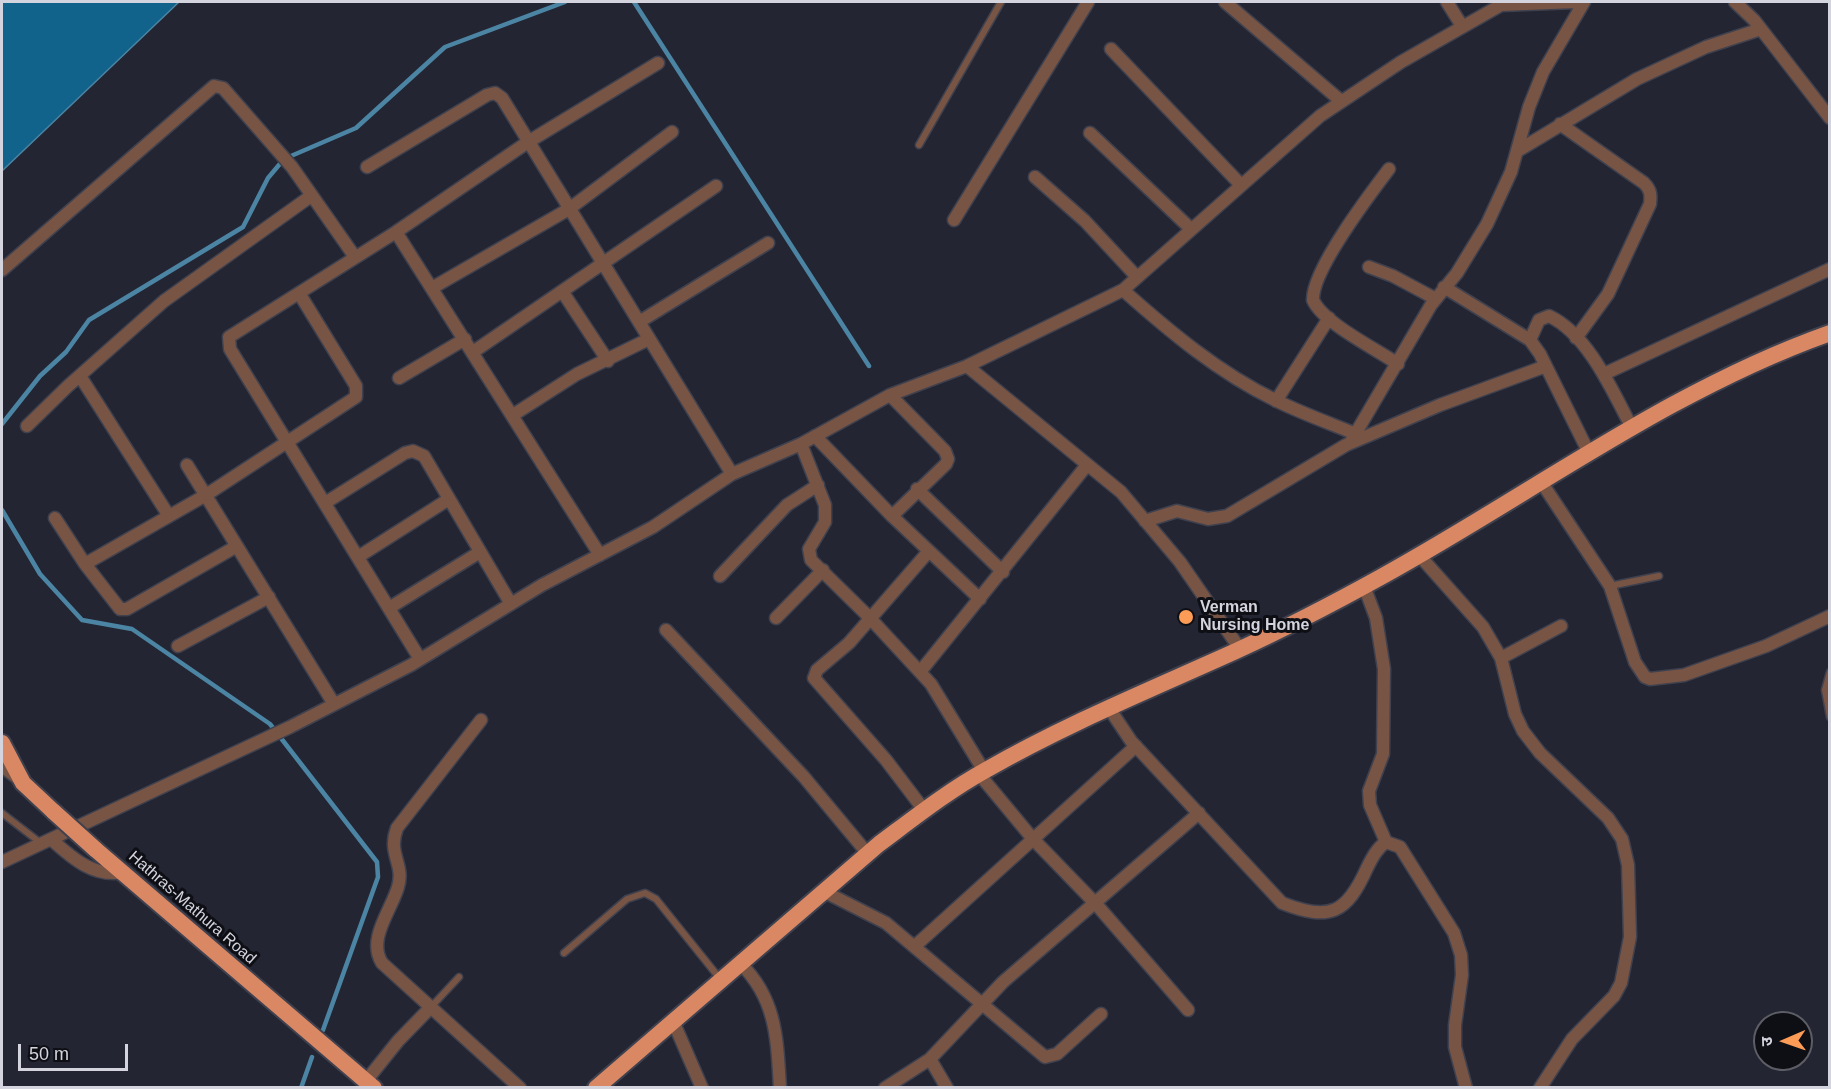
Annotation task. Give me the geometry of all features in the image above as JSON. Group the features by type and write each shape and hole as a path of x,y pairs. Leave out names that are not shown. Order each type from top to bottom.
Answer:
{"highway":[{"path":"596,1088 868,854 924,810 981,773 1109,708 1240,649 1364,586 1632,428 1750,366 1830,333"},
{"name":"Hathras-Mathura Road","path":"2,743 23,783 54,812 370,1084"}],"street":[{"path":"954,220 1088,2"},
{"path":"1225,2 1341,101"},
{"path":"1447,2 1462,26"},
{"path":"2,862 290,727 420,659 511,604 653,527 732,474 801,444 891,395 967,366 1123,290 1341,101 1500,4 1575,2"},
{"path":"1353,439 1436,299 1457,273 1487,224 1519,150 1529,107 1544,72 1584,2"},
{"path":"1735,2 1761,29 1830,118"},
{"path":"1519,150 1645,75 1706,47 1761,29"},
{"path":"1111,49 1242,185"},
{"path":"420,659 230,349 229,337 396,232 528,142 658,63"},
{"path":"2,270 214,86 223,88 292,167 356,257"},
{"path":"367,167 490,93 502,98 732,474"},
{"path":"1560,124 1644,183 1651,196 1650,204 1608,294 1576,338"},
{"path":"432,288 569,209 672,132"},
{"path":"1090,133 1191,229"},
{"path":"1389,169 1348,224 1312,295 1314,304 1329,318 1398,364"},
{"path":"1035,177 1085,221 1137,277"},
{"path":"473,352 716,186"},
{"path":"27,426 164,301 311,196"},
{"path":"396,232 600,555"},
{"path":"639,322 768,243"},
{"path":"1369,267 1393,276 1436,299"},
{"path":"1604,374 1830,268"},
{"path":"1444,287 1530,340 1546,366 1589,453"},
{"path":"1123,290 1175,335 1217,366 1276,401 1353,439"},
{"path":"562,291 608,361"},
{"path":"85,564 206,495 354,400 358,393 298,293"},
{"path":"1530,340 1539,320 1549,316 1556,319 1576,338 1604,374 1632,428"},
{"path":"1276,401 1329,318"},
{"path":"399,378 465,339"},
{"path":"513,415 577,374 608,361 649,339"},
{"path":"967,366 1121,492 1180,562 1240,649"},
{"path":"1145,521 1177,511 1208,519 1227,516 1353,439 1546,366"},
{"path":"80,376 169,516"},
{"path":"891,395 947,455 946,464 917,489 892,516"},
{"path":"815,436 892,516 981,599"},
{"path":"801,444 825,505 825,522 812,542 808,555 931,684 981,773 1033,839 1096,904 1188,1010"},
{"path":"325,503 405,453 413,451 424,456 511,604"},
{"path":"187,465 334,704"},
{"path":"920,672 1003,572 1087,465"},
{"path":"1542,483 1610,586 1635,662 1640,673 1650,679 1684,675 1766,646 1830,616"},
{"path":"720,576 787,505 818,485"},
{"path":"917,489 1003,572"},
{"path":"358,558 449,499"},
{"path":"55,518 116,606 127,609 237,546"},
{"path":"924,810 886,760 814,678 817,670 849,643 869,617 929,551"},
{"path":"389,608 480,552"},
{"path":"1419,555 1483,627 1501,658 1515,714 1524,731 1540,753 1608,818 1622,838 1628,865 1630,937 1621,983 1614,996 1572,1039 1540,1088"},
{"path":"776,618 823,570"},
{"path":"1364,586 1376,618 1384,669 1383,754 1369,791 1370,805 1386,842"},
{"path":"178,646 269,597"},
{"path":"1501,658 1561,626"},
{"path":"666,630 804,777 868,854"},
{"path":"1109,708 1136,746 1275,897 1295,908 1329,911 1349,902 1371,859 1386,842"},
{"path":"481,720 403,820 393,838 392,846 400,876 399,886 378,935 378,956 520,1088"},
{"path":"915,946 1136,746"},
{"path":"2,766 23,783"},
{"path":"885,1088 930,1059 1003,982 1199,813"},
{"path":"47,842 88,867 107,875 124,872"},
{"path":"1386,842 1400,846 1454,933 1461,955 1462,975 1455,1024 1455,1047 1466,1088"},
{"path":"825,892 886,923 1045,1057 1057,1054 1101,1014"},
{"path":"741,964 763,990 771,1009 780,1088"},
{"path":"370,1084 431,1007"},
{"path":"673,1022 702,1088"},
{"path":"930,1059 947,1088"}],"lane":[{"path":"919,145 1002,2"},
{"path":"1610,586 1659,576"},
{"path":"1830,672 1825,690 1830,717"},
{"path":"2,813 47,842"},
{"path":"564,954 627,899 645,893 656,899 722,981"},
{"path":"431,1007 459,976"}],"water":[{"path":"2,2 179,2 2,171"}],"waterway":[{"path":"2,424 40,376 66,352 89,320 243,227 268,178 284,159 356,128 445,47 565,2"},
{"path":"634,2 869,366"},
{"path":"2,510 40,574 82,620 132,629 270,724 377,862 378,877 323,1030"},
{"path":"301,1088 312,1057"}],"place":[{"name":"Verman Nursing Home","path":"1186,617"}]}
